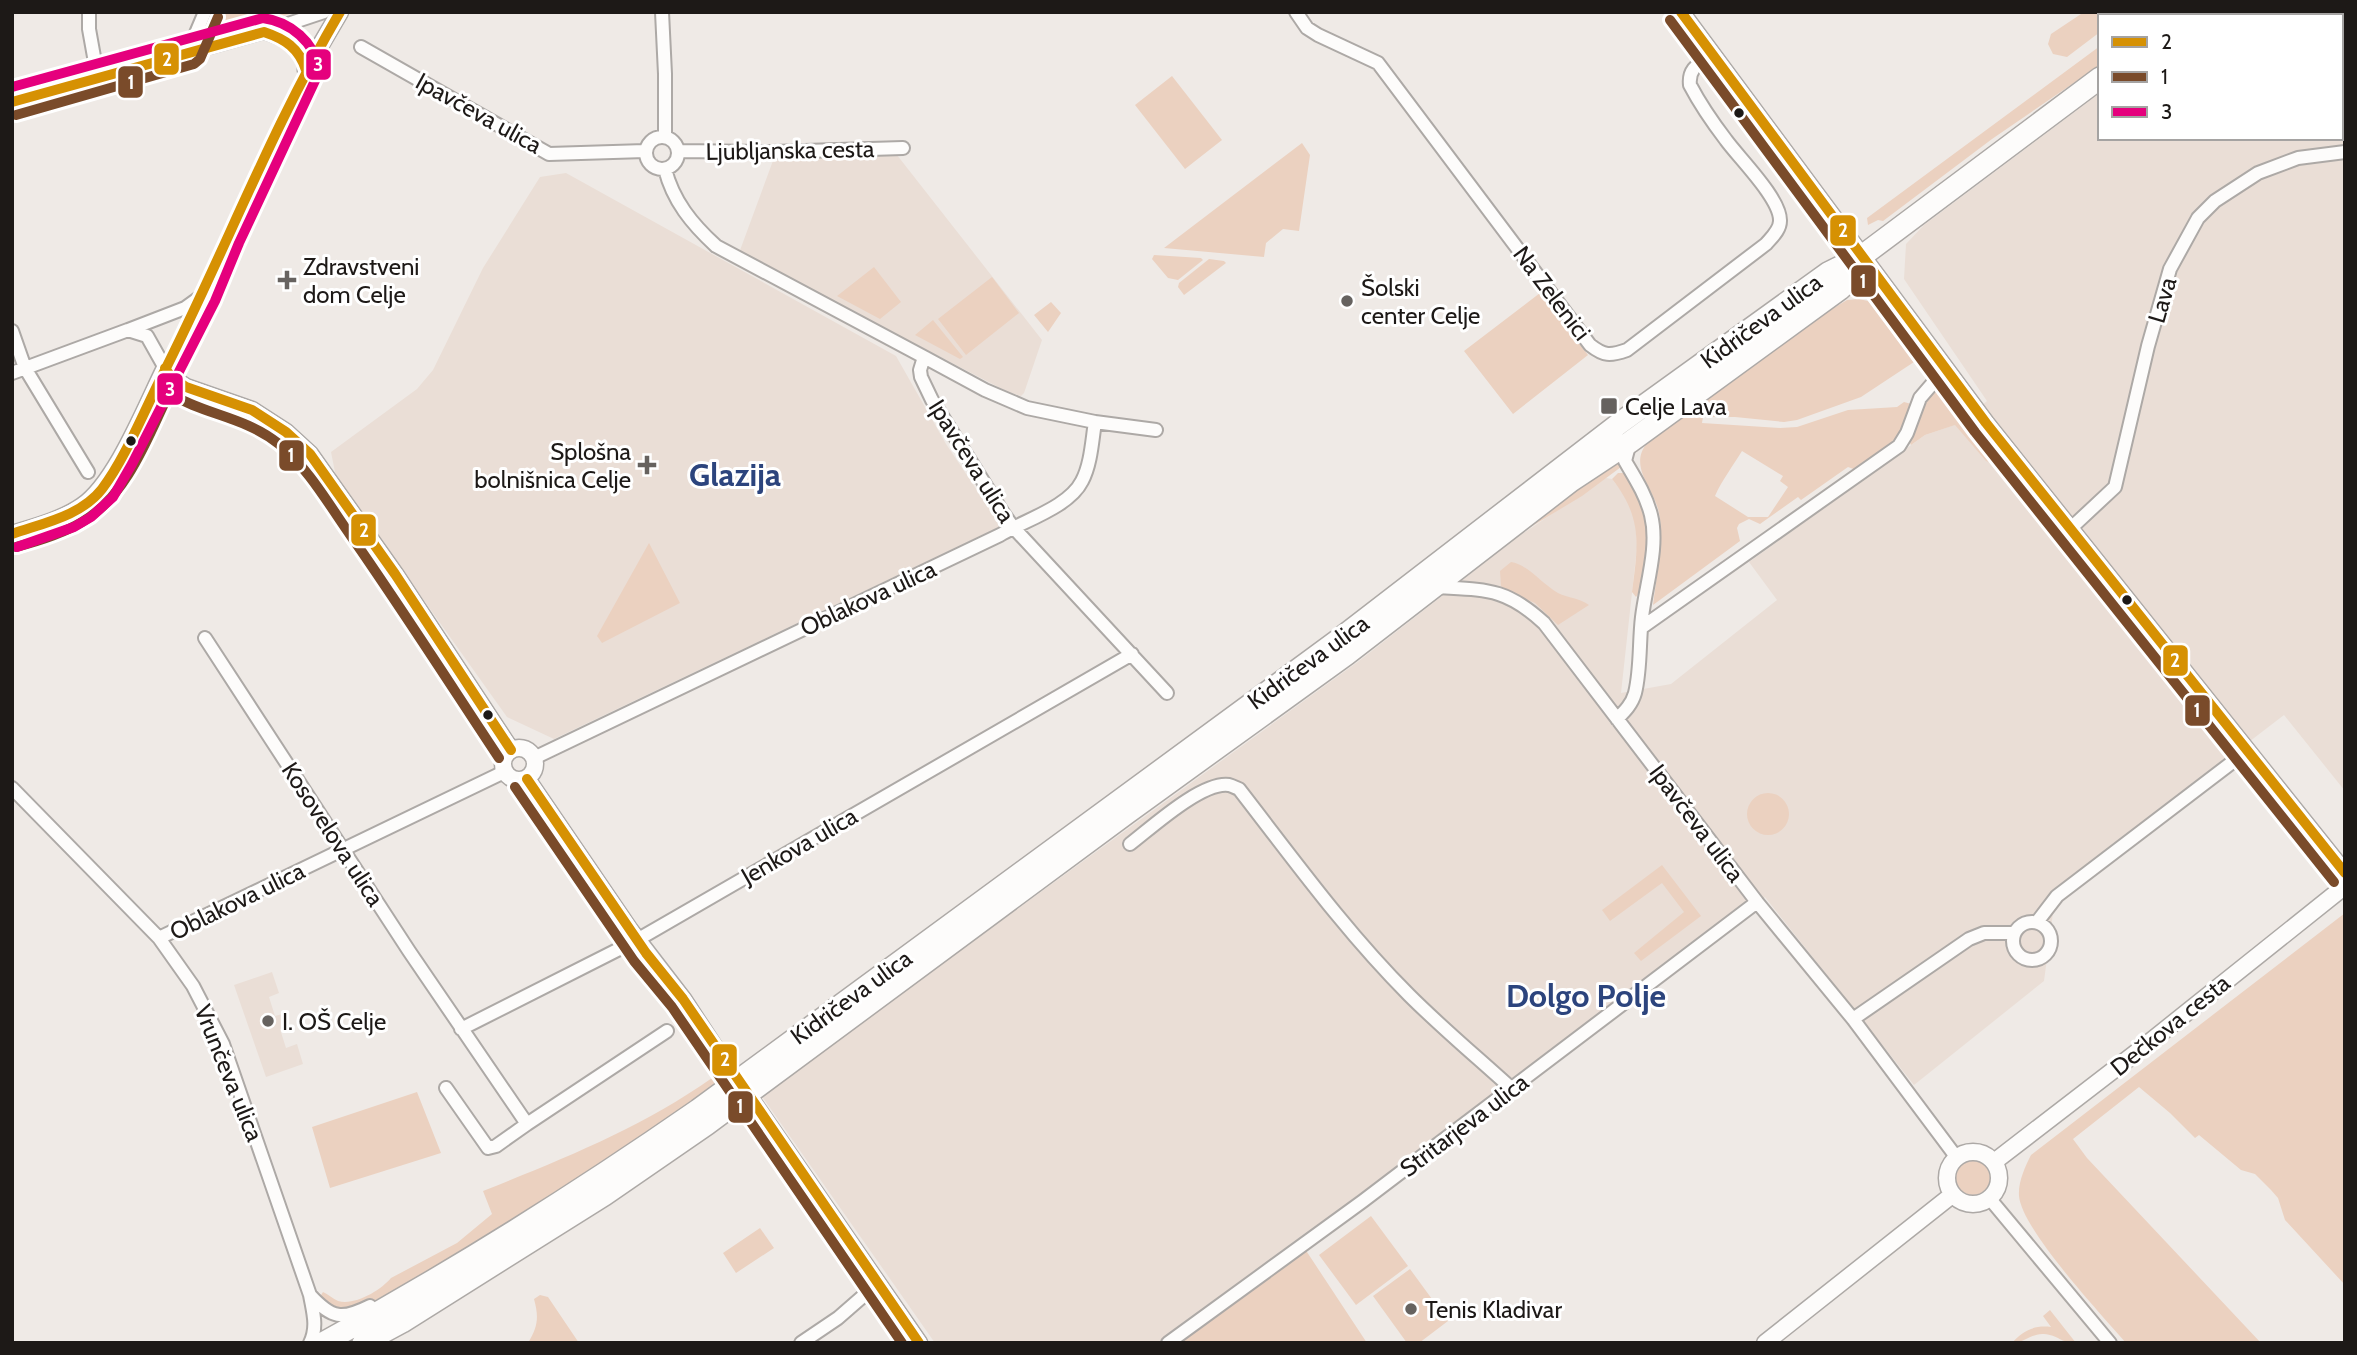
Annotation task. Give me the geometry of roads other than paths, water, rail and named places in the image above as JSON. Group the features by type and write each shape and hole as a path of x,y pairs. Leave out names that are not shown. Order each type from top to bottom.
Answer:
{"main road":[{"path":"1862,256 2098,79"},
{"name":"Kidričeva ulica","path":"369,1340 593,1202 708,1124 1434,587 1571,481 1630,442 1840,289 1856,274 1862,256"},
{"name":"Kidričeva ulica","path":"323,1343 447,1273 595,1181 698,1111 860,989 1337,641 1620,423 1828,273 1862,256"}],"street":[{"path":"89,12 89,29 98,79"},
{"path":"188,52 205,12"},
{"path":"12,102 264,32 324,12"},
{"path":"306,70 340,12"},
{"path":"662,12 665,137 650,141 645,151 650,165 665,169 677,201 692,224 716,246 924,357"},
{"name":"Na Zelenici","path":"1296,12 1307,28 1318,35 1378,63 1590,345 1601,354 1612,356 1627,350 1766,244 1775,234 1780,222 1771,198 1726,140 1690,85 1689,75 1693,68 1712,55"},
{"path":"1681,12 1945,369 2345,873"},
{"path":"264,32 292,45 303,60 306,70"},
{"name":"Ipavčeva ulica","path":"361,47 549,153 645,151"},
{"name":"Ljubljanska cesta","path":"665,137 674,142 678,151 673,165 665,169"},
{"name":"Ljubljanska cesta","path":"678,151 772,152 903,148"},
{"name":"Lava","path":"2070,529 2115,487 2148,346 2171,268 2198,218 2215,201 2258,173 2298,158 2345,152"},
{"path":"12,373 185,308 203,295"},
{"path":"128,330 147,336 172,378 186,387 253,410 286,432 310,454 395,574 511,750"},
{"path":"12,331 25,368 88,472"},
{"name":"Ipavčeva ulica","path":"1095,422 1039,412 1012,403 924,357 920,369 921,377 932,400 1013,527 1167,693"},
{"path":"12,534 83,506 101,489 120,458 165,368"},
{"path":"1641,622 1810,510 1899,446 1907,433 1920,398 1945,369"},
{"path":"1095,422 1156,430"},
{"name":"Oblakova ulica","path":"534,758 1063,502 1082,481 1095,422"},
{"path":"1617,719 1629,706 1635,692 1641,622 1650,571 1652,517 1645,496 1625,461 1630,442"},
{"name":"Ipavčeva ulica","path":"1434,587 1485,590 1504,595 1524,605 1544,623 1757,902 1853,1019 1957,1158"},
{"name":"Kosovelova ulica","path":"205,638 461,1029 527,1124"},
{"name":"Jenkova ulica","path":"461,1029 637,940 1132,654"},
{"path":"524,749 534,758 534,772 527,779 512,779 505,772 503,762 511,750 524,749"},
{"path":"2037,922 2046,928 2051,938 2049,949 2042,958 2031,961 2017,954 2012,944 2014,933 2021,925 2037,922 2057,896 2247,751"},
{"name":"Oblakova ulica","path":"159,939 505,772"},
{"path":"527,779 637,940 683,999 718,1051"},
{"path":"1130,844 1186,802 1211,788 1228,785 1239,789 1327,905 1409,996 1512,1089"},
{"name":"Vrunčeva ulica","path":"12,788 159,939 193,986 223,1044 310,1295 315,1323 310,1343"},
{"name":"Dečkova cesta","path":"1994,1162 2345,886"},
{"name":"Stritarjeva ulica","path":"1168,1343 1512,1089 1757,902"},
{"path":"1853,1019 1969,939 1984,933 2014,933"},
{"path":"446,1088 488,1148 496,1146 667,1031"},
{"path":"754,1104 919,1343"},
{"path":"1972,1152 1988,1156 1994,1162 2000,1177 1999,1185 1990,1199 1975,1205 1952,1195 1948,1187 1948,1171 1957,1158 1972,1152"},
{"path":"1765,1343 1952,1195"},
{"path":"1990,1199 2110,1343"},
{"path":"310,1295 328,1312 346,1316 422,1280 447,1273"},
{"path":"801,1343 838,1318 877,1284"}],"tunnel":[{"path":"717,1051 744,1089"}],"place":[{"name":"Zdravstveni dom Celje","path":"287,280"},
{"name":"Šolski center Celje","path":"1347,301"},
{"name":"Celje Lava","path":"1609,406"},
{"name":"Splošna bolnišnica Celje","path":"647,465"},
{"name":"I. OŠ Celje","path":"268,1021"},
{"name":"Tenis Kladivar","path":"1411,1309"}],"district":[{"name":"Glazija","path":"735,474"},
{"name":"Dolgo Polje","path":"1586,995"}]}
